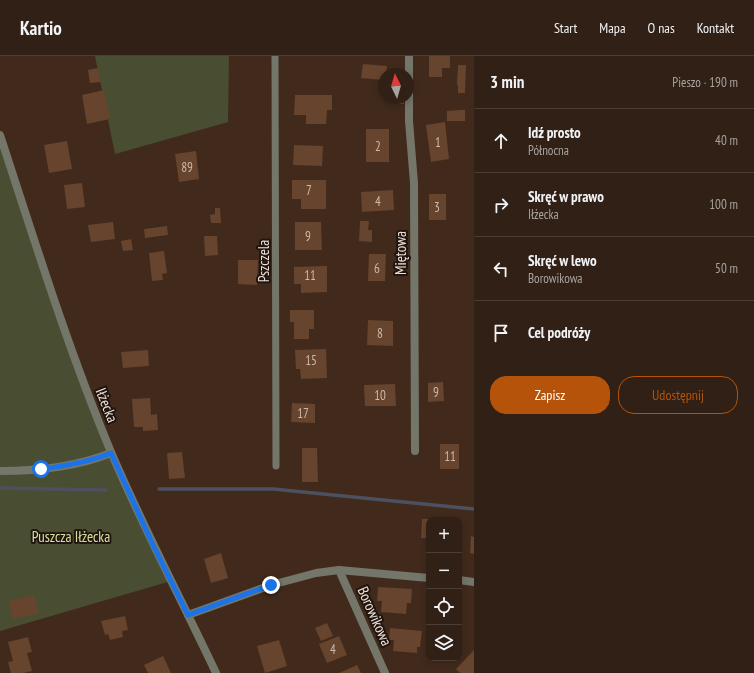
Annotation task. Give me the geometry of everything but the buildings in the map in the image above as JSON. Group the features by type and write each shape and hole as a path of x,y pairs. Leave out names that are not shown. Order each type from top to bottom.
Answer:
{"street":[{"name":"Miętowa","path":"409,56 409,121 414,183 415,451"},
{"name":"Iłżecka","path":"0,135 74,358 111,453 152,543 216,673"},
{"path":"0,470 41,469 64,466 96,459 111,453"},
{"name":"Borowikowa","path":"339,570 385,673"},
{"name":"Borowikowa","path":"188,615 271,585 316,573 339,570 426,578"},
{"path":"462,580 474,582"}],"lane":[{"name":"Pszczela","path":"275,56 276,466"}],"green space":[{"path":"95,56 229,56 228,122 115,154"},
{"name":"Puszcza Iłżecka","path":"0,135 74,358 171,581 0,631"}],"waterway":[{"path":"0,488 106,490"},
{"path":"159,489 273,489 474,509"}],"route":[{"path":"41,469 96,459 111,453 152,543 188,615 271,585"}]}
